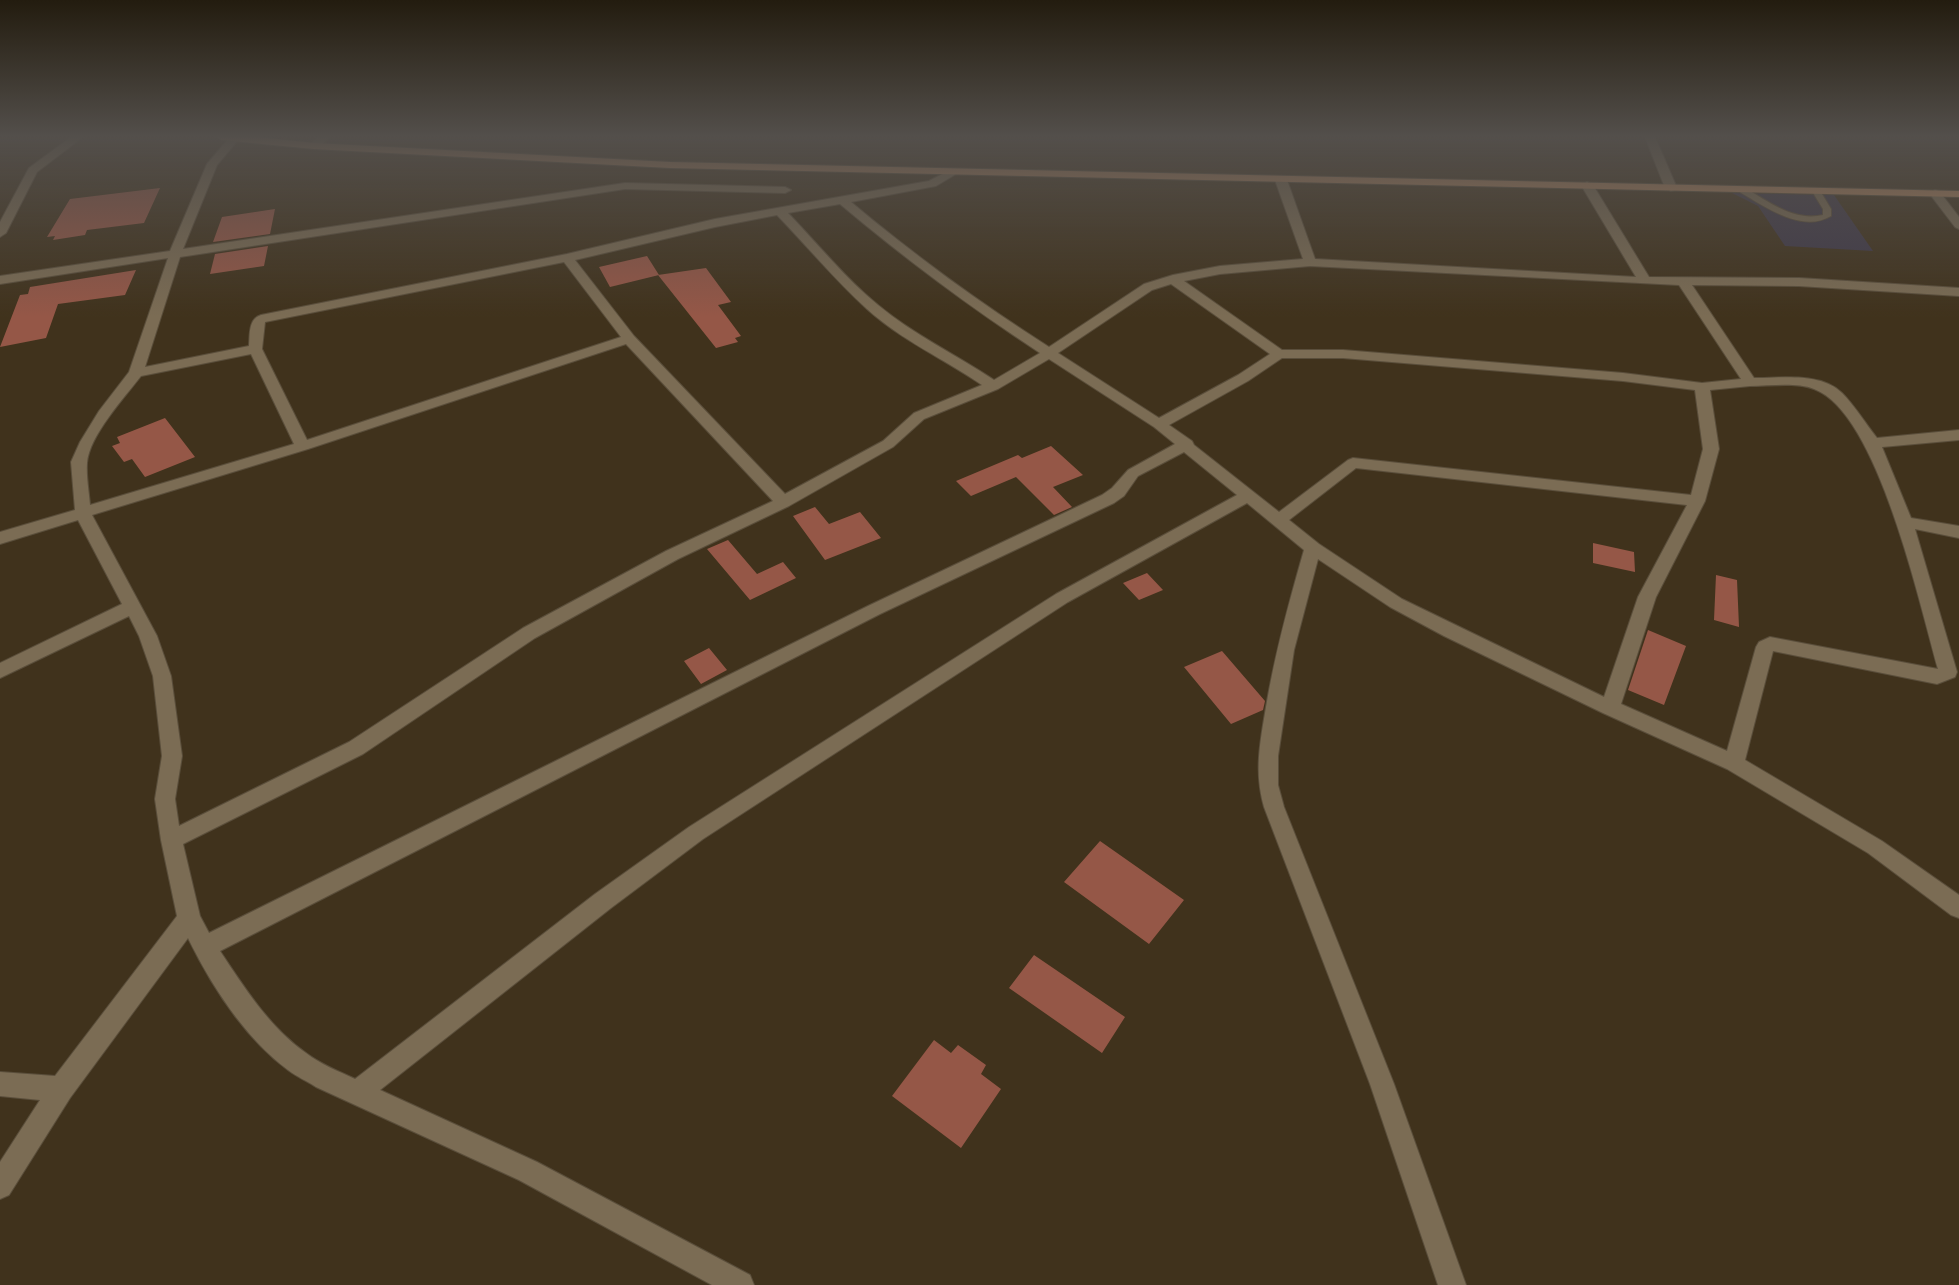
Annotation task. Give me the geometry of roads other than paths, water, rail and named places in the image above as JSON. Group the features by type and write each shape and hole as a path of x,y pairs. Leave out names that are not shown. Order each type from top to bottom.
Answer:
{"street":[{"path":"0,233 19,197"},
{"path":"198,197 175,254 136,373 106,411 87,442 79,462 83,513 148,636 162,676 172,756 165,799 171,840 189,918 204,947 242,1004 297,1062 357,1093 528,1171 740,1285"},
{"path":"0,280 552,197"},
{"path":"303,446 255,349 258,323 268,317 567,258 715,223 864,197"},
{"path":"1287,197 1310,262"},
{"path":"1594,197 1645,281"},
{"path":"1938,197 1959,225"},
{"path":"843,201 907,255 1048,354 1159,424 1187,444 1247,496 1313,548 1396,603 1610,708 1734,763 1875,847 1959,908"},
{"path":"780,212 872,307 912,337 956,361 993,386"},
{"path":"567,258 628,339 783,502"},
{"path":"171,840 356,748 529,633 672,555 783,502 888,444 919,416 993,386 1024,370 1148,287 1173,279 1220,270 1310,262 1645,281 1799,282 1959,292"},
{"path":"1173,279 1280,354"},
{"path":"1683,281 1750,382"},
{"path":"0,538 303,446 628,339"},
{"path":"136,373 255,349"},
{"path":"1159,424 1243,378 1280,354 1343,354 1623,377 1702,387 1750,382 1802,382 1828,388 1873,443 1905,522 1948,672 1937,677 1770,644 1765,647 1734,763"},
{"path":"1610,708 1647,597 1697,501 1711,449 1702,387"},
{"path":"1873,443 1959,435"},
{"path":"204,947 874,610 1108,499 1118,492 1133,473 1187,444"},
{"path":"1279,520 1353,463 1697,501"},
{"path":"357,1093 603,901 696,833 1062,598 1247,496"},
{"path":"1905,522 1959,532"},
{"path":"1313,548 1285,650 1268,756 1268,785 1278,818 1382,1084 1452,1285"},
{"path":"0,671 132,607"},
{"path":"0,1186 61,1089 189,918"},
{"path":"0,1084 61,1089"}],"lane":[{"path":"1757,197 1790,215 1822,219 1827,216 1827,209 1820,197"}]}
